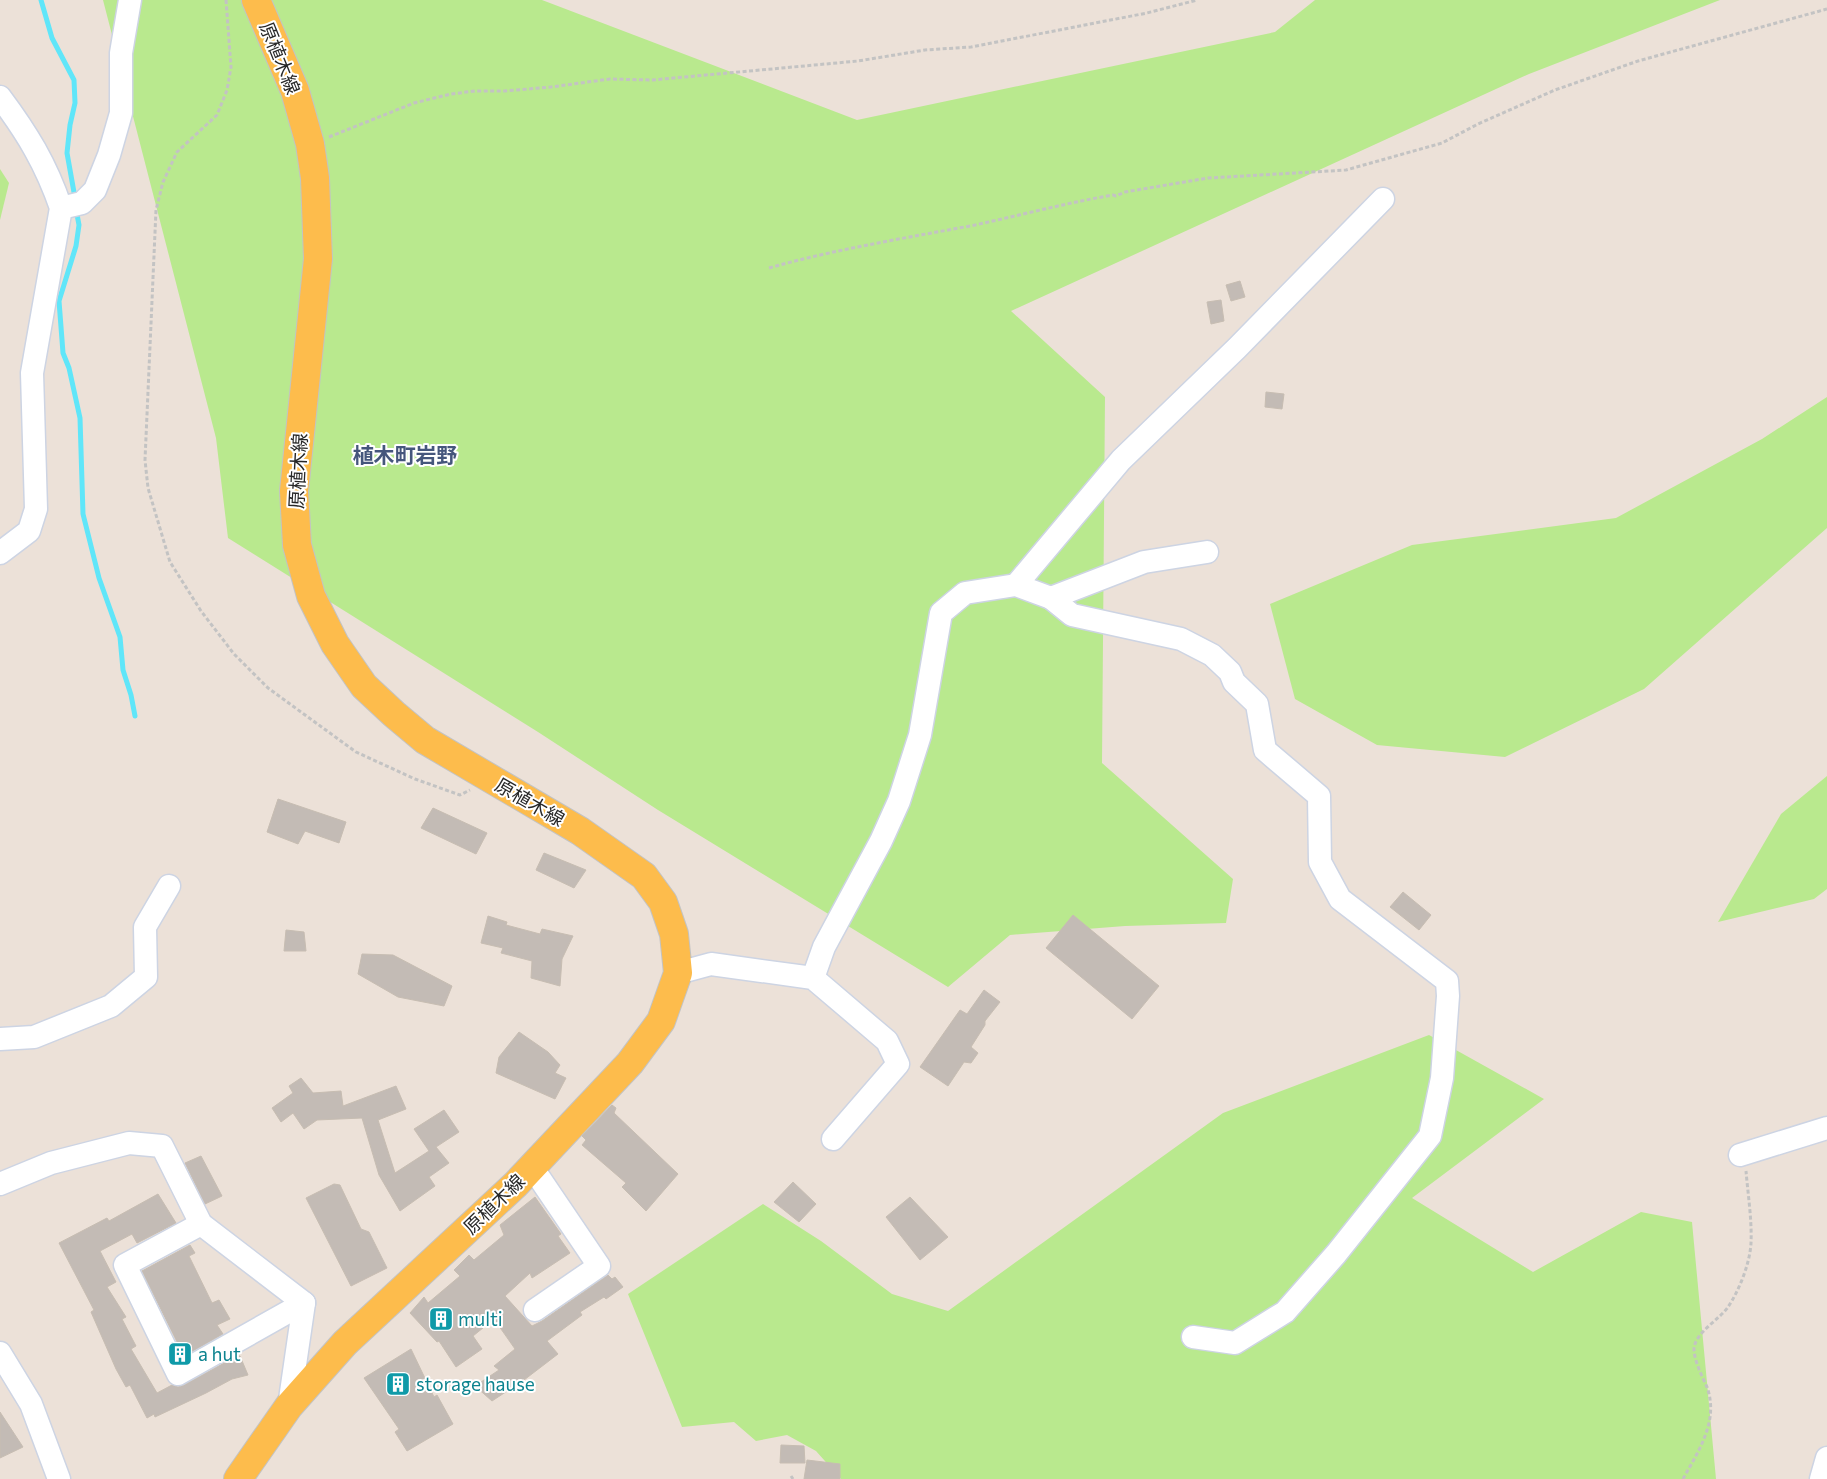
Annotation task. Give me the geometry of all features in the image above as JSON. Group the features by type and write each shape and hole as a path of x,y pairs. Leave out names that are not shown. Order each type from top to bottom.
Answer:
{"main road":[{"name":"原植木線","path":"238,1479 290,1406 345,1343 429,1266 532,1166 630,1063 661,1021 678,973 672,926 663,902 644,876 580,831 425,740 364,686 334,644 310,596 297,545 294,491 318,259 316,178 310,144 295,91 256,0"}],"street":[{"path":"0,553 29,531 36,509 32,373 70,205 95,190 109,154 121,113 121,53 130,0"},
{"path":"0,97 27,134 53,184 70,205"},
{"path":"1016,585 1121,460 1237,348 1383,199"},
{"path":"1051,598 1144,562 1207,552"},
{"path":"813,978 824,947 881,841 898,801 920,735 941,613 965,593 1016,585 1051,598 1072,615 1181,639 1212,654 1230,672 1234,682 1257,704 1265,750 1319,796 1320,862 1340,899 1447,981 1448,996 1442,1078 1430,1136 1336,1254 1285,1312 1235,1343 1193,1337"},
{"path":"0,1039 34,1037 112,1006 146,977 145,927 169,886"},
{"path":"678,973 711,964 813,978 887,1041 898,1064 833,1139"},
{"path":"1740,1155 1827,1128"},
{"path":"0,1184 51,1162 129,1143 162,1146 201,1224 304,1303"},
{"path":"532,1166 599,1266 536,1310"},
{"path":"201,1224 125,1265 178,1374 304,1303"},
{"path":"290,1406 304,1303"},
{"path":"0,1353 31,1404 59,1479"},
{"path":"1821,1479 1827,1458"}],"path":[{"path":"226,0 232,67 227,90 217,115 177,152 163,182 156,210 145,460 148,488 170,562 201,611 234,654 268,688 356,752 415,779 460,795 470,790 482,773"},
{"path":"310,144 414,103 451,94 551,87 610,79 652,80 858,61 925,50 972,47 1147,13 1197,0"},
{"path":"769,268 802,259 989,222 1113,194 1116,196 1125,192 1208,178 1346,170 1442,143 1478,124 1555,90 1638,61 1827,9"},
{"path":"1683,1479 1704,1442 1712,1414 1711,1399 1694,1346 1703,1332 1727,1308 1743,1278 1751,1244 1746,1168 1740,1155"}],"green space":[{"path":"103,0 542,0 857,120 1275,32 1315,0 1720,0 1529,74 1011,311 1105,397 1102,763 1233,879 1226,923 1125,926 1010,935 948,987 658,810 538,732 228,538 216,438"},
{"path":"0,169 9,183 0,220"},
{"path":"1827,397 1827,528 1644,689 1505,757 1377,745 1295,699 1270,604 1412,545 1616,518 1762,439"},
{"path":"1827,776 1827,889 1814,899 1718,922 1781,814"},
{"path":"1429,1035 1544,1099 1412,1198 1533,1272 1641,1212 1692,1222 1716,1479 841,1479 816,1451 787,1435 756,1441 734,1422 682,1427 628,1294 763,1204 821,1241 892,1294 948,1311 1223,1113"}],"building":[{"path":"1240,281 1245,297 1231,301 1226,285"},
{"path":"1221,300 1224,321 1211,324 1207,302"},
{"path":"1266,392 1284,394 1282,409 1265,407"},
{"path":"278,799 346,822 339,843 305,831 298,844 267,832"},
{"path":"433,808 487,833 476,854 421,828"},
{"path":"544,853 586,870 574,888 536,870"},
{"path":"1403,892 1431,915 1419,930 1390,907"},
{"path":"1073,915 1159,986 1132,1019 1046,948"},
{"path":"488,916 507,922 506,925 540,934 542,929 573,936 562,959 560,986 531,978 532,961 501,953 503,948 481,943"},
{"path":"286,930 304,932 306,951 284,951"},
{"path":"362,954 393,955 452,986 444,1006 398,997 358,974"},
{"path":"984,990 1000,1002 985,1021 985,1025 971,1047 978,1053 971,1063 964,1062 948,1086 920,1067 960,1010 967,1014"},
{"path":"519,1032 548,1052 560,1065 555,1073 566,1078 555,1099 496,1073 499,1057"},
{"path":"301,1078 313,1093 341,1091 343,1106 396,1086 406,1109 378,1120 395,1173 429,1151 414,1129 444,1110 459,1132 436,1147 449,1163 429,1177 435,1186 400,1211 379,1175 362,1118 317,1120 304,1129 293,1113 281,1122 272,1108 293,1093 289,1086"},
{"path":"612,1105 616,1108 614,1113 678,1174 646,1211 622,1187 626,1183 582,1145 586,1140 582,1136"},
{"path":"201,1156 222,1196 205,1204 185,1163"},
{"path":"793,1182 816,1204 799,1222 774,1202"},
{"path":"334,1184 340,1185 361,1229 369,1232 387,1268 351,1286 306,1198"},
{"path":"158,1194 176,1223 137,1243 132,1234 100,1251 116,1282 107,1287 126,1317 122,1319 136,1346 131,1349 157,1393 172,1385 178,1387 184,1385 237,1356 240,1356 248,1375 232,1379 155,1417 154,1414 147,1418 130,1385 126,1387 116,1369 91,1312 94,1310 59,1243 107,1218 109,1221"},
{"path":"535,1197 561,1234 558,1236 570,1253 532,1278 530,1273 505,1296 532,1326 608,1275 612,1279 615,1277 623,1287 606,1299 604,1297 580,1312 582,1315 547,1341 558,1354 492,1401 475,1386 499,1370 494,1366 515,1349 494,1319 473,1336 482,1349 456,1367 439,1341 437,1342 410,1313 424,1297 428,1303 460,1276 454,1270 469,1255 474,1260 504,1235 500,1225"},
{"path":"910,1197 948,1237 920,1260 886,1217"},
{"path":"190,1245 195,1253 189,1256 212,1303 219,1300 230,1319 217,1325 223,1334 184,1356 142,1271"},
{"path":"411,1349 434,1397 437,1395 453,1424 407,1451 395,1432 399,1429 364,1378"},
{"path":"0,1412 23,1447 0,1458"},
{"path":"781,1445 804,1446 805,1463 780,1463"},
{"path":"807,1460 840,1464 840,1479 804,1479"}],"waterway":[{"path":"41,0 52,38 74,80 75,103 67,153 75,198"},
{"path":"76,209 79,225 76,246 59,301 63,353 69,368 80,418 83,514 99,578 120,637 123,670 135,716"}],"place":[{"name":"multi","path":"441,1319"},
{"name":"a hut","path":"180,1354"},
{"name":"storage hause","path":"398,1384"}],"district":[{"name":"植木町岩野","path":"405,456"}]}
